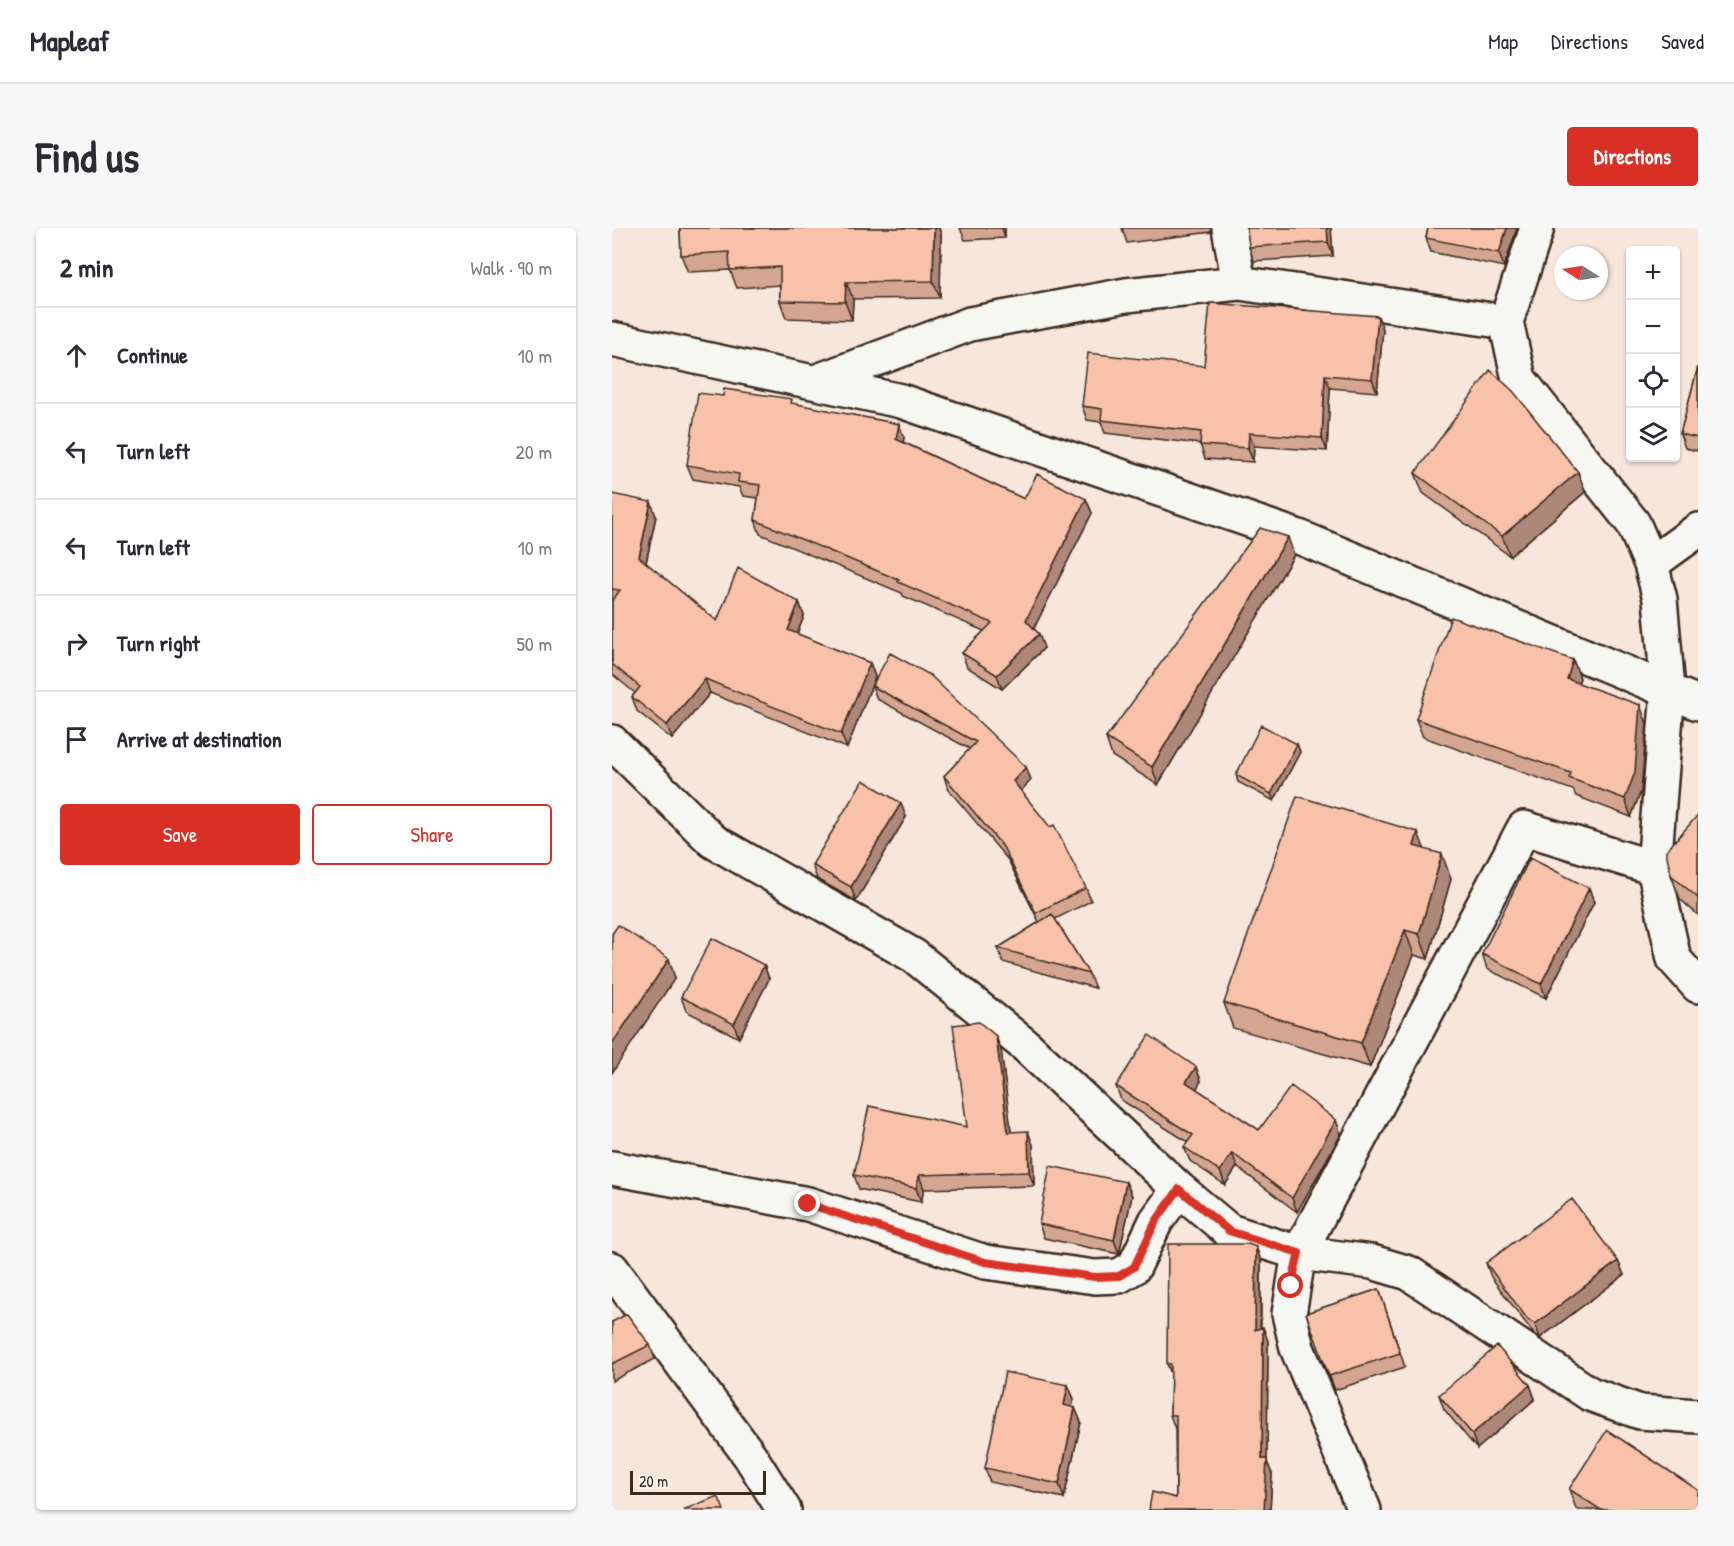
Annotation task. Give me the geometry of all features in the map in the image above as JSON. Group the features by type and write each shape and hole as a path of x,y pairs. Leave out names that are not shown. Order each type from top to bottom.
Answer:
{"street":[{"path":"1229,228 1239,283"},
{"path":"1537,228 1506,322 1519,379 1633,523 1651,564 1660,599 1668,690 1654,868 1674,959 1698,986"},
{"path":"814,382 970,324 1126,295 1239,283 1506,322"},
{"path":"612,339 901,400 1299,537 1698,703"},
{"path":"1651,564 1698,530"},
{"path":"612,742 713,841 914,956 1026,1046 1179,1189 1229,1231 1299,1253 1372,1262 1409,1273 1590,1394 1640,1412 1698,1416"},
{"path":"1364,1510 1297,1348 1288,1314 1299,1253 1524,828 1654,868"},
{"path":"612,1168 808,1204 985,1262 1095,1277 1119,1276 1134,1267 1156,1221 1179,1189"},
{"path":"612,1269 750,1456 784,1510"}],"building":[{"path":"680,228 934,228 933,281 846,282 845,302 780,301 780,267 730,270 729,252 681,255"},
{"path":"1247,228 1327,228 1328,242 1249,247"},
{"path":"1428,228 1507,228 1499,253 1426,238"},
{"path":"1210,303 1378,316 1372,379 1325,375 1322,438 1249,433 1248,448 1200,445 1201,432 1101,420 1102,409 1082,406 1088,353 1204,366"},
{"path":"1698,367 1698,438 1680,434"},
{"path":"1490,370 1513,391 1578,472 1502,536 1415,473"},
{"path":"724,389 792,399 791,403 899,424 896,439 1024,499 1037,474 1086,499 1026,620 1039,634 997,675 962,653 992,623 898,582 899,580 755,520 760,485 738,482 739,474 687,465 698,393 723,396"},
{"path":"612,494 651,502 639,557 717,621 738,568 799,602 788,630 870,663 841,734 705,679 667,725 632,697 640,687 612,664 612,601 620,590 612,589"},
{"path":"1260,528 1288,537 1152,767 1106,738"},
{"path":"1451,617 1573,660 1567,679 1640,705 1635,772 1625,799 1569,778 1571,773 1416,719"},
{"path":"890,653 930,675 1026,767 1013,781 1050,827 1054,825 1086,888 1036,913 1003,847 944,776 976,742 872,686"},
{"path":"1261,725 1297,744 1271,794 1236,775"},
{"path":"863,780 901,803 851,887 812,865"},
{"path":"1297,796 1418,832 1414,846 1442,854 1419,934 1405,930 1361,1043 1224,1003"},
{"path":"1698,815 1698,898 1671,875 1666,851"},
{"path":"1530,858 1589,888 1541,984 1482,954"},
{"path":"1052,914 1089,974 998,948"},
{"path":"618,925 669,959 612,1044 612,934"},
{"path":"712,938 764,965 734,1024 681,997"},
{"path":"979,1022 996,1036 1008,1132 1028,1131 1029,1172 919,1175 916,1188 854,1175 869,1106 967,1127 953,1025"},
{"path":"1149,1035 1196,1067 1186,1082 1259,1130 1291,1086 1336,1120 1292,1198 1232,1153 1220,1171 1184,1147 1193,1135 1116,1086"},
{"path":"1050,1166 1126,1182 1114,1240 1039,1224"},
{"path":"1572,1199 1618,1261 1535,1324 1528,1320 1486,1263"},
{"path":"1168,1244 1248,1244 1256,1247 1255,1330 1263,1327 1262,1459 1267,1459 1264,1510 1149,1510 1152,1492 1176,1498 1176,1415 1170,1415 1171,1364 1167,1364"},
{"path":"1379,1289 1400,1353 1329,1376 1306,1313"},
{"path":"627,1314 650,1345 612,1364 612,1322"},
{"path":"1497,1346 1530,1385 1472,1434 1439,1395"},
{"path":"1005,1372 1068,1385 1064,1405 1075,1408 1059,1484 985,1468"},
{"path":"1607,1430 1698,1490 1698,1510 1601,1510 1569,1489"},
{"path":"718,1496 724,1510 683,1510"}],"route":[{"path":"808,1204 985,1262 1095,1277 1119,1276 1134,1267 1156,1221 1179,1189 1229,1231 1299,1253 1291,1286"}]}
